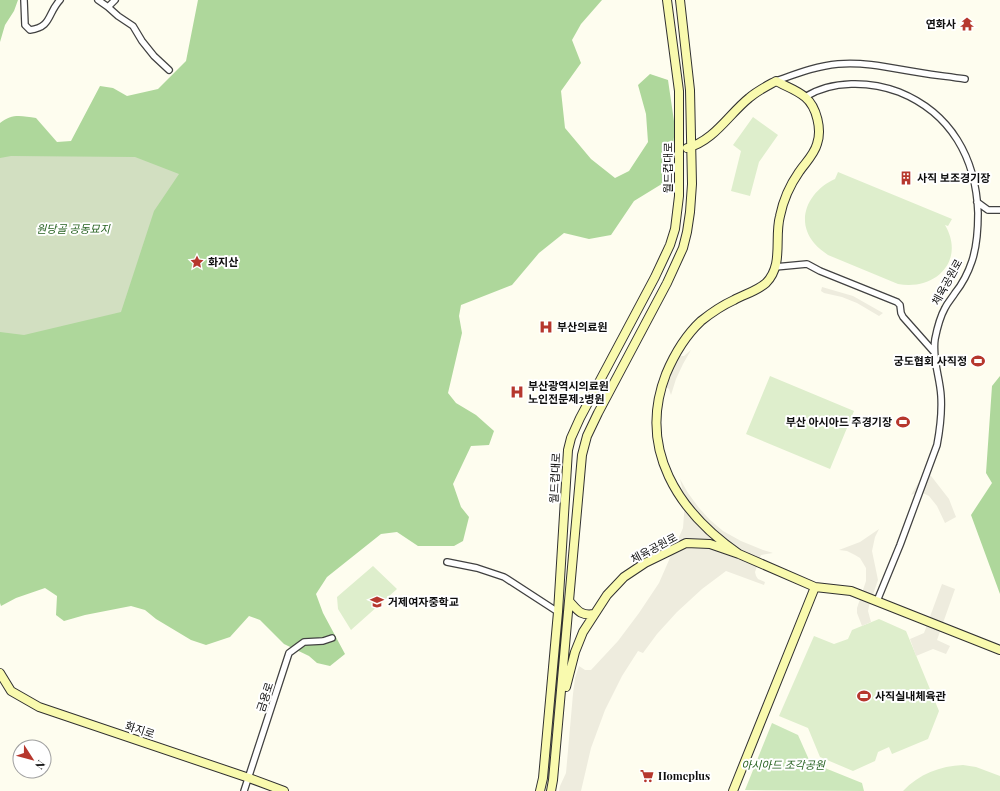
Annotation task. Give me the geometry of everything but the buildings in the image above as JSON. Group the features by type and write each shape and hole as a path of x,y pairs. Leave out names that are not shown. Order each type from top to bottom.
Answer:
{"main road":[{"name":"월드컵대로","path":"540,791 543,778 558,612 568,450 571,438 580,418 655,277 670,245 678,212 679,91 667,0"},
{"path":"551,791 570,602 582,455 587,436 598,413 667,283 683,248 690,212 692,147 690,90 680,0"},
{"path":"679,150 701,143 750,97 776,81 805,97 812,105 819,135 817,145 798,173 785,200 777,232 777,258 771,276 760,288 733,300 701,321 672,359 663,383 657,408 656,423 660,450 671,482 693,514 716,536 739,554"},
{"name":"체육공원로","path":"560,705 575,652 583,632 607,595 624,577 645,563 686,544 710,544 739,554 815,587 851,591 1000,650"},
{"path":"733,791 815,587"},
{"path":"570,602 582,614 594,614"},
{"name":"화지로","path":"0,673 11,690 39,707 284,791"}],"street":[{"path":"24,0 24,25 30,30 40,29 45,25 56,4 60,0"},
{"path":"98,0 133,26 142,41 154,56 169,70"},
{"path":"108,7 115,0"},
{"path":"776,81 821,67 856,63 885,66 965,79"},
{"name":"체육공원로","path":"805,97 814,91 827,87 855,84 882,86 919,101 931,109 952,132 960,144 972,170 976,184 978,202 978,232 973,259 962,283 944,309 934,352 941,396 940,428 937,445 878,601"},
{"path":"978,202 988,210 1000,210"},
{"path":"775,267 810,265 820,271 897,302 900,305 901,314 903,317 934,352"},
{"path":"447,562 477,568 504,577 558,612"},
{"name":"금용로","path":"244,791 289,653 304,642 323,642 332,638"}],"green space":[{"path":"0,0 18,0 14,11 5,25 0,42"},
{"path":"198,0 602,0 581,24 572,40 581,63 561,91 565,128 591,159 615,178 629,171 648,142 646,114 638,85 650,74 668,80 675,128 671,164 665,182 634,201 611,235 589,239 564,233 539,253 512,285 461,305 459,316 462,333 448,393 456,403 476,415 494,431 489,445 471,446 453,484 461,507 469,517 463,541 454,546 418,546 397,532 381,534 327,577 316,594 323,613 345,654 330,666 317,663 309,656 284,644 260,620 249,616 230,637 206,645 191,640 156,619 145,610 131,606 85,615 64,621 56,615 57,596 45,588 16,598 1,606 0,603 0,123 13,116 36,118 57,142 71,141 100,86 113,88 127,96 158,89 186,61"},
{"path":"753,117 778,135 759,162 750,196 731,191 741,151 733,145"},
{"name":"원당골 공동묘지","path":"11,156 135,157 179,174 154,211 121,312 24,335 0,332 0,158"},
{"path":"838,172 952,219 948,226 945,225 951,238 952,250 949,261 943,271 935,278 924,283 912,285 898,284 828,255 817,246 808,234 805,224 805,215 812,198 818,190 835,179"},
{"path":"770,376 854,411 830,469 746,434"},
{"path":"1000,376 1000,594 971,515 992,483 986,473 992,386"},
{"path":"373,566 397,589 351,630 338,609 337,597"},
{"path":"879,619 906,631 939,711 928,739 892,754 889,747 878,752 875,761 853,771 820,757 808,728 779,716 814,636 834,644 848,639 852,630"},
{"name":"아시아드 조각공원","path":"772,723 798,735 810,762 862,783 864,791 745,790"},
{"path":"963,765 976,767 1000,776 1000,791 903,791 916,780 930,772 946,767"}],"shaded area":[{"path":"822,287 853,296 883,313 879,316 857,303 842,297 824,293 821,291"},
{"path":"691,350 676,379 671,395 669,389 666,387 675,356 684,356"},
{"path":"927,463 928,472 949,499 956,517 945,523 937,506 929,496 921,492 911,495 920,480"},
{"path":"680,479 699,508 723,531 741,541 773,553 761,555 755,572 758,579 765,582 764,585 726,571 702,589 677,612 657,634 643,653 638,651 622,676 605,710 591,748 581,791 559,791 566,773 573,694 575,678 579,666 585,670 591,670 618,641 659,583 683,528 685,501"},
{"path":"879,529 875,537 872,551 878,580 868,611 871,622 862,626 857,613 857,608 866,581 866,568 860,558 847,551 839,550 860,542"},
{"path":"942,584 955,589 937,640 950,646 946,654 933,649 916,656 910,639 924,633"}],"place":[{"name":"연화사","path":"967,24"},
{"name":"사직 보조경기장","path":"906,178"},
{"name":"화지산","path":"197,262"},
{"name":"부산의료원","path":"546,327"},
{"name":"궁도협회 사직정","path":"978,361"},
{"name":"부산광역시의료원 노인전문제2병원","path":"517,392"},
{"name":"부산 아시아드 주경기장","path":"903,422"},
{"name":"거제여자중학교","path":"377,602"},
{"name":"사직실내체육관","path":"864,696"},
{"name":"Homeplus","path":"647,776"}]}
